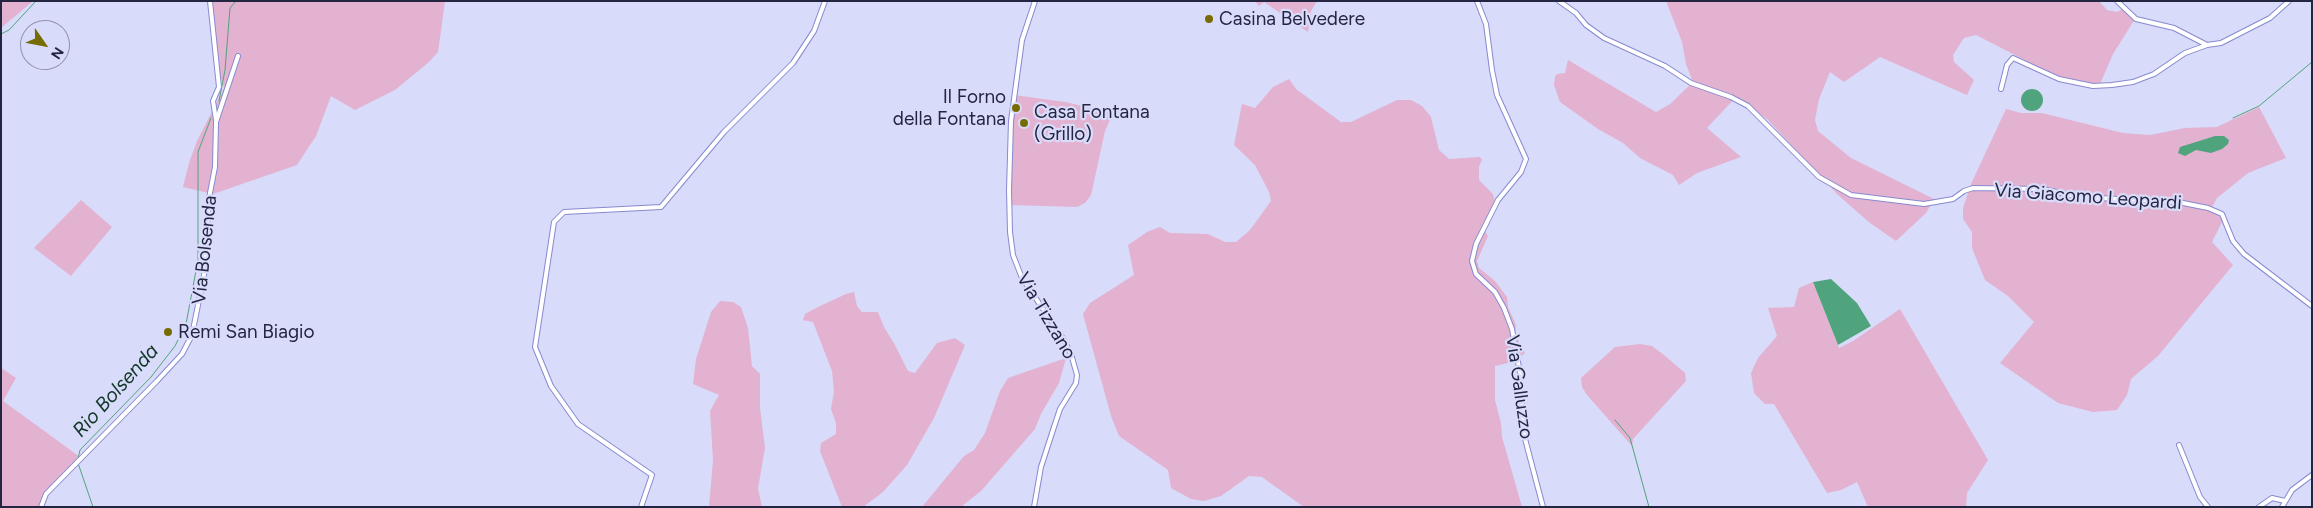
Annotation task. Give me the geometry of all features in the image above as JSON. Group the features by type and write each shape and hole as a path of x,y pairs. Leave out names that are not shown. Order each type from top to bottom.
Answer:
{"street":[{"path":"210,1 219,87 213,101 216,122"},
{"path":"641,507 652,475 578,424 551,386 535,347 554,222 564,212 661,206 724,132 793,63 814,31 825,1"},
{"name":"Via Tizzano","path":"1034,507 1041,467 1053,430 1060,409 1076,383 1077,375 1071,354 1064,340 1022,278 1013,255 1010,232 1009,190 1013,102 1022,40 1035,1"},
{"name":"Via Galluzzo","path":"1477,1 1486,24 1498,95 1526,159 1521,172 1498,200 1476,244 1472,261 1476,274 1495,292 1504,308 1512,330 1520,373 1524,435 1543,507"},
{"name":"Via Giacomo Leopardi","path":"1559,1 1576,13 1586,25 1604,38 1665,66 1691,83 1731,96 1748,106 1818,177 1851,195 1924,204 1953,199 1964,191 1974,188 2043,189 2079,197 2178,202 2208,208 2222,214 2234,241 2244,254 2312,306"},
{"path":"2117,1 2136,19 2174,28 2207,45"},
{"path":"2001,89 2007,65 2013,58 2059,79 2093,86 2133,82 2154,74 2185,54 2207,45 2221,43 2270,18 2289,1"},
{"name":"Via Bolsenda","path":"41,507 46,494 78,459 182,354 192,335 204,275 209,198 215,167 216,122 238,56"},
{"path":"2179,445 2204,507"},
{"path":"2282,507 2299,483 2312,475"},
{"path":"2259,507 2272,498 2285,501"},
{"path":"2202,500 2208,507"}],"shaded area":[{"path":"1,1 33,1 1,28"},
{"path":"208,1 445,1 438,52 429,62 395,90 355,110 331,96 316,136 297,165 213,194 183,187 197,141 224,88 216,61"},
{"path":"1255,1 1317,1 1311,11 1308,32 1264,2 1259,6"},
{"path":"1666,1 2099,1 2107,10 2117,12 2124,8 2135,19 2113,54 2100,84 2094,85 2052,74 1976,35 1964,38 1953,55 1954,62 1974,80 1967,95 1880,57 1844,82 1830,72 1819,99 1815,120 1818,131 1851,158 1934,199 1926,213 1896,241 1870,223 1837,194 1767,119 1736,97 1707,128 1741,157 1697,173 1679,185 1673,175 1640,158 1623,143 1598,129 1560,102 1554,85 1555,77 1557,74 1565,73 1568,60 1656,112 1670,104 1693,82 1686,64 1682,42"},
{"path":"1289,79 1296,89 1341,122 1351,122 1397,100 1411,100 1422,106 1431,117 1439,150 1449,159 1480,157 1482,160 1479,166 1479,180 1493,194 1495,202 1483,228 1488,236 1477,261 1479,268 1495,281 1507,297 1508,307 1516,325 1515,335 1525,353 1516,361 1495,366 1495,400 1501,423 1502,437 1522,507 1304,507 1262,477 1249,476 1221,496 1204,501 1191,499 1171,488 1168,470 1119,436 1111,416 1083,314 1090,303 1134,275 1128,245 1147,232 1160,227 1170,233 1208,234 1225,242 1236,242 1250,230 1271,201 1269,192 1255,165 1234,145 1242,104 1255,108 1273,87"},
{"path":"2032,89 2040,92 2043,100 2040,108 2032,111 2024,108 2021,100 2024,92"},
{"path":"1014,95 1065,102 1113,113 1105,131 1091,195 1085,203 1077,207 1010,205 1007,183"},
{"path":"2259,107 2286,158 2248,173 2217,198 2211,209 2223,212 2222,222 2212,242 2233,265 2158,356 2131,379 2127,395 2117,410 2093,412 2058,403 2000,363 2034,322 2008,296 1985,280 1972,248 1972,232 1963,219 1963,208 1971,184 2006,109 2021,113 2042,113 2123,133 2150,135 2185,128 2217,127"},
{"path":"2215,136 2224,136 2229,140 2228,144 2222,149 2211,153 2196,150 2185,156 2178,153 2180,147"},
{"path":"81,200 112,227 71,276 34,248"},
{"path":"1831,279 1857,303 1871,326 1838,345 1813,282"},
{"path":"1813,282 1839,348 1853,341 1900,309 1988,460 1967,493 1966,507 1868,507 1857,482 1841,490 1827,493 1774,404 1765,404 1754,393 1751,373 1758,358 1777,336 1768,308 1794,307 1799,288"},
{"path":"854,292 857,306 862,312 878,312 908,371 915,373 937,343 955,338 965,345 934,418 907,465 883,492 863,507 842,507 820,451 821,443 836,434 836,423 831,409 834,391 832,371 813,322 803,320 805,314"},
{"path":"720,301 733,302 741,307 748,328 752,366 760,374 760,408 765,448 758,488 762,507 709,507 713,460 710,411 719,395 693,384 696,359 711,312"},
{"path":"1640,344 1652,346 1664,355 1685,373 1686,381 1633,439 1632,446 1587,395 1582,387 1581,378 1615,347"},
{"path":"1066,358 1059,383 1041,414 1035,429 981,491 961,507 922,507 964,456 974,450 985,433 1000,391 1008,378"},
{"path":"1,368 16,378 3,401 80,457 45,496 41,507 1,507"}],"waterway":[{"path":"1,34 9,30 36,1"},
{"name":"Rio Bolsenda","path":"219,101 225,70 230,8 236,1"},
{"path":"2233,118 2259,106 2312,62"},
{"name":"Rio Bolsenda","path":"78,459 80,450 151,377 175,346 186,324 198,260 198,152 211,118"},
{"path":"1615,420 1630,438 1649,507"},
{"name":"Rio Bolsenda","path":"78,463 93,507"}],"place":[{"name":"Casina Belvedere","path":"1209,19"},
{"name":"Il Forno della Fontana","path":"1016,108"},
{"name":"Casa Fontana (Grillo)","path":"1024,123"},
{"name":"Remi San Biagio","path":"168,332"}]}
